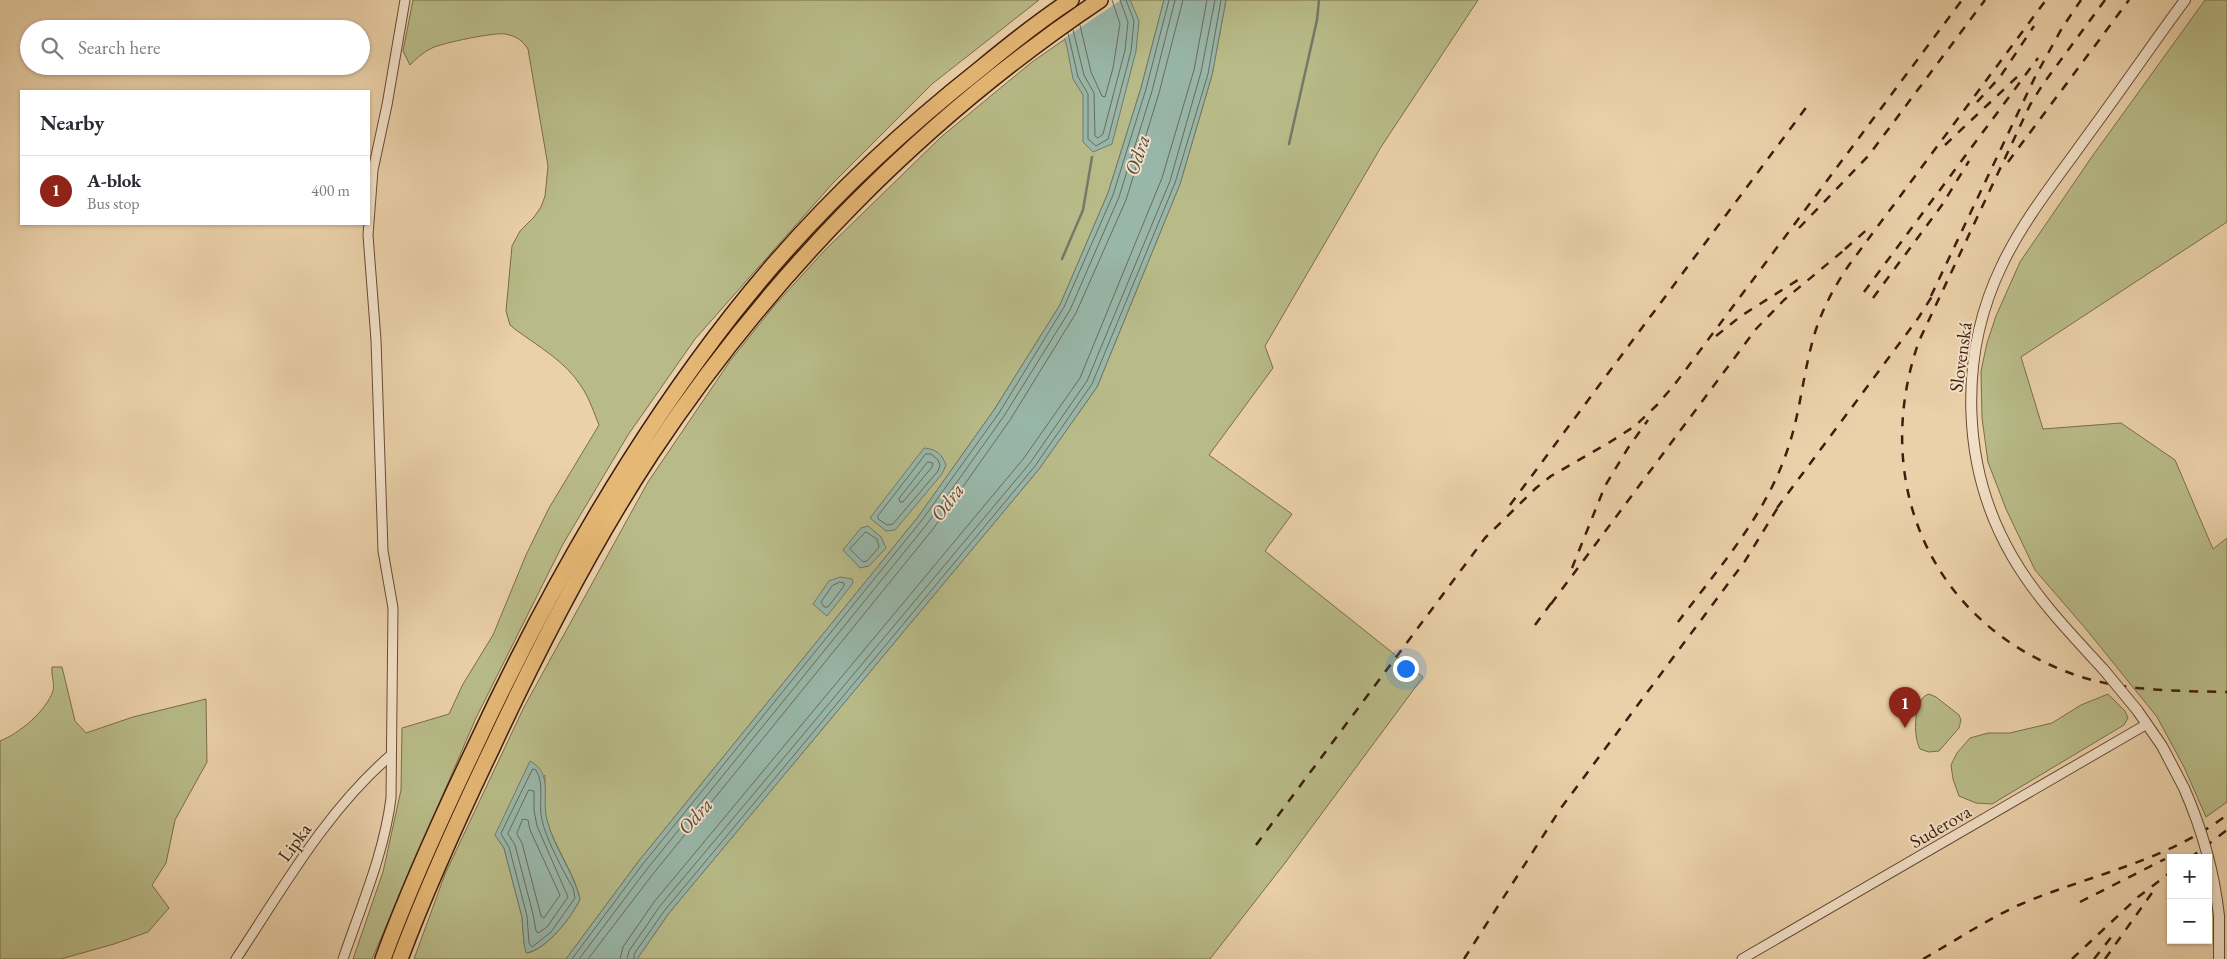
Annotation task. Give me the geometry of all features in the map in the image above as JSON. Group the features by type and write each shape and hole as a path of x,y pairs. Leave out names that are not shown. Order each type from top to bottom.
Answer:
{"highway":[{"path":"383,959 442,817 504,684 588,528 640,444 682,382 739,306 826,207 876,158 943,98 1071,0"},
{"path":"400,959 455,827 555,620 604,531 650,455 712,369 794,266 887,170 958,107 1025,53 1100,0"}],"street":[{"path":"370,209 373,170 405,0"},
{"name":"Slovenská","path":"2185,0 2032,213 2009,251 1996,278 1982,318 1972,369 1971,420 1975,451 1984,489 1998,527 2012,557 2036,592 2138,710 2184,788 2203,838 2213,879 2219,916 2219,959"},
{"path":"343,959 387,827 391,798 393,608 383,551 376,340 369,225"},
{"name":"Suderova","path":"1747,958 2147,724"},
{"name":"Lipka","path":"236,959 306,851 366,777 391,756"}],"green space":[{"path":"413,0 1039,0 932,84 833,183 695,339 628,435 563,544 476,718 372,959 353,959 383,872 401,790 402,728 449,714 463,684 493,635 526,555 549,508 599,425 586,395 575,377 551,355 510,325 506,311 512,246 520,231 541,207 545,196 548,166 528,49 518,39 505,34 468,38 432,48 410,65 403,51"},
{"path":"1121,0 1164,0 1141,88 1108,193 1060,305 994,410 918,517 638,862 566,959 414,959 445,874 524,707 648,482 730,361 774,306 825,250 941,137 1032,62","holes":["545,775 547,821 580,899 558,932 542,946 527,953 524,943 522,917 504,848 498,839"]},
{"path":"1226,0 1478,0 1381,147 1265,346 1273,368 1209,455 1292,514 1265,551 1423,677 1285,863 1210,959 637,959 669,913 1039,469 1097,387 1180,184 1212,75"},
{"path":"2205,0 2227,0 2227,222 2021,357 2043,429 2121,423 2175,460 2213,549 2227,538 2227,802 2206,817 2184,767 2157,717 2086,629 2035,570 2006,509 1988,462 1982,418 1981,371 1987,343 1996,316 2020,262 2091,158"},
{"path":"52,667 62,667 75,721 86,733 133,717 206,699 207,762 175,820 166,863 152,885 169,908 148,932 61,959 0,959 0,741 24,727 50,699 54,685"},
{"path":"1929,694 1936,697 1959,715 1961,720 1959,728 1939,751 1929,752 1920,749 1916,736 1916,718 1920,703"},
{"path":"2108,694 2125,711 2128,718 2124,725 1992,804 1976,803 1959,796 1953,779 1951,765 1957,753 1970,738 1988,733 2010,733 2052,723 2081,705"}],"water":[{"path":"1053,0 1130,0 1139,21 1136,51 1112,144 1093,152 1083,142 1083,95 1073,79 1067,47"},
{"name":"Odra","path":"1164,0 1226,0 1212,75 1180,184 1097,387 1039,469 669,913 637,959 566,959 638,862 918,517 994,410 1060,305 1108,193 1141,88"},
{"path":"924,448 935,451 943,458 946,465 942,474 895,530 886,531 870,518"},
{"path":"868,526 881,537 886,548 869,566 860,568 843,550 861,528"},
{"path":"840,577 852,579 853,583 827,616 813,604 829,581"},
{"path":"530,761 542,773 545,787 547,820 550,830 573,879 580,899 558,932 542,946 526,953 522,917 504,848 495,835"}],"pier":[{"path":"1053,0 1121,0 1062,40 1051,2"}],"waterway":[{"path":"1289,144 1317,20 1319,0"},
{"path":"1062,259 1083,210 1092,157"}],"railway":[{"path":"1256,845 1485,538 1536,488 1551,476 1635,426 1675,384 1962,0"},
{"path":"1799,228 1869,155 1985,0"},
{"path":"1678,622 1739,542 1777,477 1794,427 1814,336 1826,304 1837,284 1849,265 2046,0"},
{"path":"1931,296 2035,77 2062,28 2081,0"},
{"path":"2105,0 2043,84 2030,105 1919,341 1906,393 1902,444 1908,494 1924,540 1948,582 1980,619 2021,650 2070,673 2107,683 2147,689 2227,692"},
{"path":"2008,162 2129,0"},
{"path":"1977,102 2000,77 2034,26"},
{"path":"1864,292 2038,58"},
{"path":"1945,145 2017,77"},
{"path":"1510,505 1808,105"},
{"path":"1873,298 1942,205 1969,161"},
{"path":"1845,249 1871,226"},
{"path":"1551,604 1756,329 1784,300 1849,246"},
{"path":"1716,336 1741,316 1801,278"},
{"path":"1777,508 1919,317 1936,290"},
{"path":"1572,568 1605,486 1648,420"},
{"path":"1464,959 1561,808 1745,561 1780,504"},
{"path":"1535,625 1555,598"},
{"path":"1923,959 2019,905 2178,845 2227,815"},
{"path":"2195,854 2227,830"},
{"path":"2080,902 2165,859"},
{"path":"2072,959 2138,897 2167,875"},
{"path":"2105,959 2154,890"},
{"path":"2094,959 2113,935"}],"place":[{"name":"A-blok","path":"1905,728"}]}
